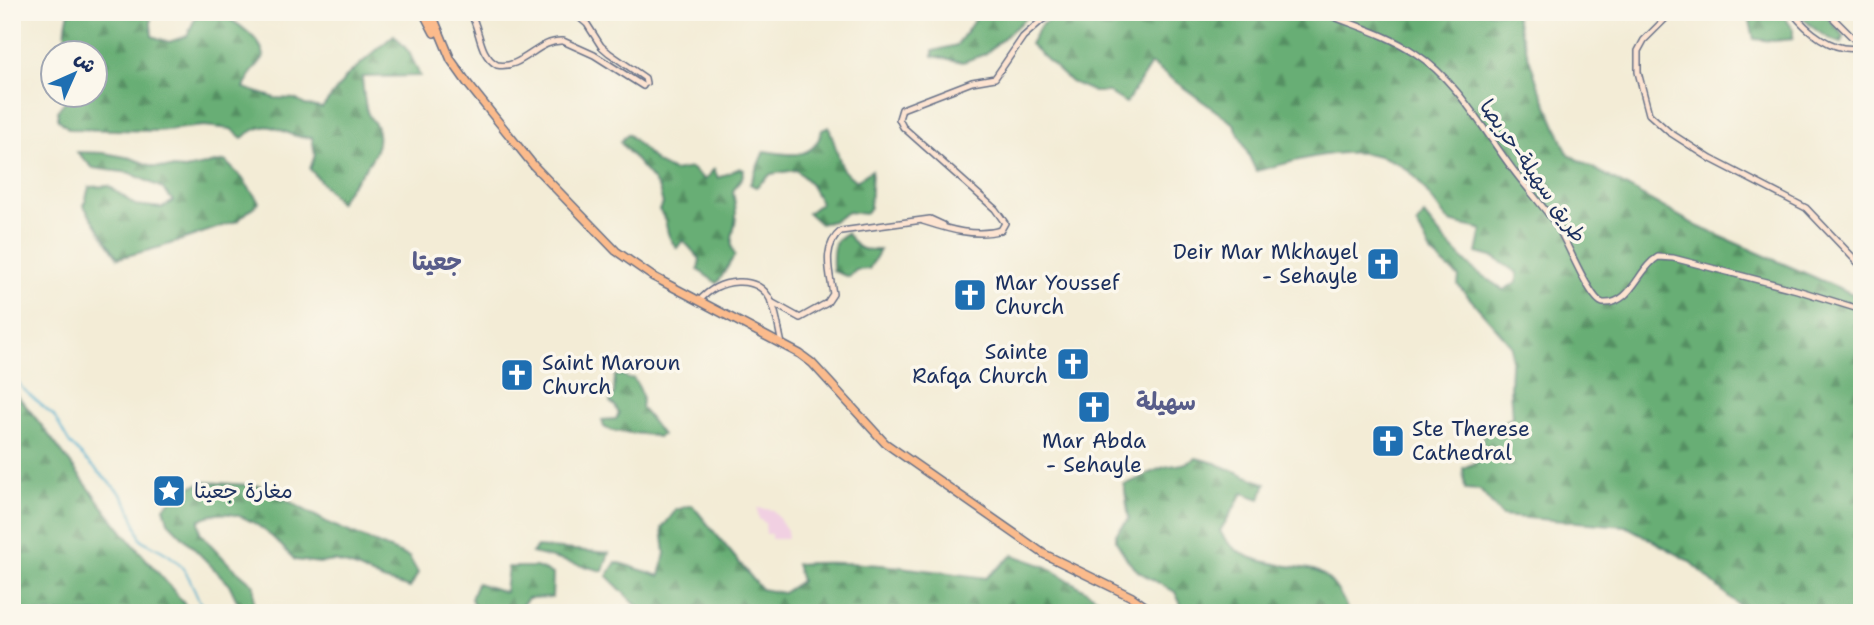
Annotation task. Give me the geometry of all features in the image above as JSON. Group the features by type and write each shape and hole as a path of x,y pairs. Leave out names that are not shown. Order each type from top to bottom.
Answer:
{"highway":[{"path":"423,12 457,69 534,166 626,261 782,344 811,363 885,443 1037,550 1132,597 1155,613"},
{"path":"431,12 441,41"},
{"path":"434,22 438,12"}],"main road":[{"path":"470,12 477,25 484,54 497,65 509,65 557,40 594,55 644,84 641,76 601,46 587,24 573,12"},
{"path":"771,302 800,318 827,303 834,294 829,278 829,247 835,236 841,232 936,220 945,227 981,234 1001,230 1005,223 995,209 903,127 899,118 902,109 918,102 972,82 995,78 1023,37 1056,12"},
{"name":"طريق سهيلة-حريصا","path":"1322,12 1401,44 1427,61 1438,72 1555,222 1598,301 1602,303 1618,300 1632,287 1647,265 1658,257 1673,258 1797,290 1862,310"},
{"path":"1672,12 1644,40 1638,51 1638,72 1649,114 1670,132 1712,159 1806,208 1862,267"},
{"path":"1793,12 1818,37 1834,45 1857,48 1857,42 1827,12"},
{"path":"699,301 722,284 747,282 762,287 771,302 782,344"}],"shaded area":[{"path":"757,508 773,510 787,530 788,539 771,539 771,534 766,534 765,523 759,519"}],"green space":[{"path":"69,12 150,12 152,36 169,42 187,36 198,12 221,14 248,32 259,44 264,57 244,88 322,108 348,75 394,35 409,52 420,76 362,77 367,110 376,126 378,139 366,168 339,203 310,169 315,155 312,137 292,135 270,127 253,130 242,138 231,129 204,126 157,131 69,129 58,119 60,108 108,108 108,38 67,38"},
{"path":"980,12 1033,12 985,54 963,62 933,56 933,51 957,45"},
{"path":"1062,12 1514,12 1537,82 1568,154 1699,227 1862,298 1862,613 1747,613 1688,560 1626,526 1502,516 1480,490 1465,489 1463,468 1481,460 1484,430 1512,418 1512,346 1458,285 1459,277 1432,254 1417,224 1424,215 1473,269 1503,290 1517,282 1517,273 1495,258 1477,253 1482,230 1451,222 1414,176 1397,163 1378,156 1338,153 1256,171 1234,124 1151,64 1126,103 1108,92 1094,92 1071,82 1030,44 1041,25"},
{"path":"1748,12 1781,12 1793,29 1793,39 1754,39"},
{"path":"1799,12 1823,12 1844,36 1841,43 1817,31"},
{"path":"829,127 843,170 856,181 872,170 870,208 865,214 848,212 833,221 820,224 808,213 821,203 809,182 796,170 771,174 756,187 750,184 764,151 800,154 813,147 822,130"},
{"path":"628,134 657,163 673,171 691,168 705,180 714,169 718,178 740,168 744,170 733,191 736,215 732,246 735,255 717,283 698,270 700,259 683,240 677,248 672,242 659,210 663,204 659,189 620,142"},
{"path":"77,152 104,153 131,158 154,167 185,169 225,161 242,178 259,202 237,221 161,247 118,258 84,206 89,187 109,186 135,205 162,208 173,201 162,188 130,173 93,168"},
{"path":"847,233 860,248 880,250 869,269 856,270 849,277 833,271 835,244"},
{"path":"623,375 628,379 633,378 642,395 641,407 662,435 658,437 604,427 602,420 616,419 619,414 610,402 614,394 615,376"},
{"path":"12,389 113,520 191,613 12,613"},
{"path":"1196,458 1266,484 1260,499 1243,493 1220,531 1226,540 1242,554 1252,558 1311,569 1322,574 1344,601 1348,613 1185,613 1175,592 1139,572 1129,562 1116,541 1116,534 1129,519 1124,484"},
{"path":"206,482 261,486 330,524 409,557 418,573 410,588 335,561 320,563 295,560 275,539 252,522 240,516 213,515 199,520 200,533 228,563 254,585 254,613 228,613 240,607 229,584 168,522 164,507 182,489"},
{"path":"692,505 761,589 783,593 801,581 796,564 868,564 986,578 1013,555 1047,567 1122,613 644,613 607,576 616,562 660,576 665,553 662,528 676,510"},
{"path":"537,547 609,553 603,571 532,553"},
{"path":"508,567 536,567 553,574 552,597 528,598 515,613 478,613 471,599 477,583 505,592"}],"waterway":[{"path":"12,374 23,389 54,416 70,444 121,494 129,506 141,540 168,555 185,571 207,613"}],"place":[{"name":"Deir Mar Mkhayel - Sehayle","path":"1383,264"},
{"name":"Mar Youssef Church","path":"970,295"},
{"name":"Sainte Rafqa Church","path":"1073,364"},
{"name":"Saint Maroun Church","path":"517,375"},
{"name":"Mar Abda - Sehayle","path":"1094,407"},
{"name":"Ste Therese Cathedral","path":"1388,441"},
{"name":"مغارة جعيتا","path":"169,491"}],"district":[{"name":"جعيتا","path":"437,262"},
{"name":"سهيلة","path":"1166,402"}]}
